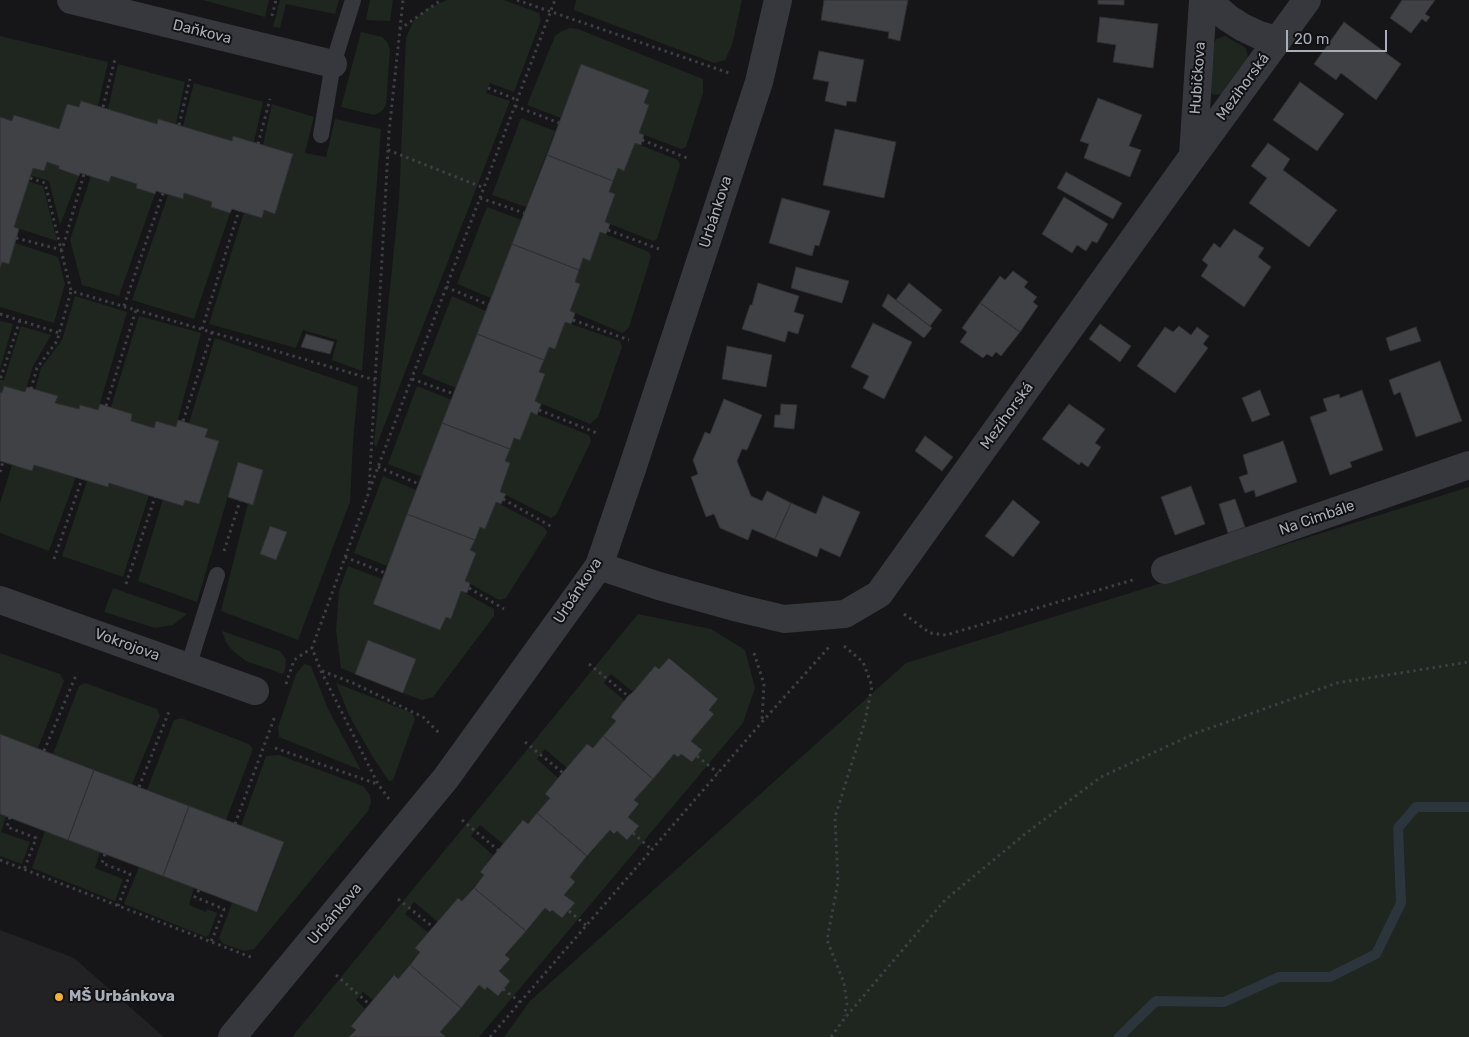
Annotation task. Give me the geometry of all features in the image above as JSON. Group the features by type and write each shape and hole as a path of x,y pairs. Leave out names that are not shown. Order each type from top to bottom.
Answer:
{"street":[{"name":"Daňkova","path":"71,0 333,64"},
{"name":"Urbánkova","path":"232,1037 407,827 461,757 599,566 759,82 778,0"},
{"name":"Hubičkova","path":"1193,156 1203,0"},
{"path":"1207,0 1242,27 1259,35 1278,40"},
{"name":"Mezihorská","path":"599,566 658,586 784,619 845,614 879,594 1193,156 1308,0"},
{"name":"Na Cimbále","path":"1165,570 1469,465"},
{"name":"Vokrojova","path":"0,600 255,691"}],"lane":[{"path":"321,135 333,64 353,0"},
{"path":"188,667 217,575"}],"path":[{"path":"368,494 388,150 404,0"},
{"path":"400,29 441,0"},
{"path":"516,0 759,82"},
{"path":"407,827 378,784 321,671 312,648 378,467 555,0"},
{"path":"104,107 114,59"},
{"path":"179,125 190,79"},
{"path":"488,88 517,100"},
{"path":"258,144 270,99"},
{"path":"515,106 559,123"},
{"path":"642,140 687,158"},
{"path":"388,150 484,188"},
{"path":"62,250 84,174"},
{"path":"30,178 46,183 71,291 57,341 37,368 32,388"},
{"path":"124,306 164,194"},
{"path":"480,198 524,213"},
{"path":"202,329 239,210"},
{"path":"608,230 659,249"},
{"path":"16,238 62,250"},
{"path":"446,287 489,306"},
{"path":"71,291 375,380"},
{"path":"106,406 136,310"},
{"path":"0,314 59,333"},
{"path":"0,376 20,320"},
{"path":"573,320 629,340"},
{"path":"183,421 212,332"},
{"path":"412,379 454,394"},
{"path":"539,410 597,433"},
{"path":"0,472 3,462"},
{"path":"378,467 419,484"},
{"path":"54,559 82,479"},
{"path":"126,584 155,497"},
{"path":"503,499 554,528"},
{"path":"217,575 240,501"},
{"path":"345,557 385,573"},
{"path":"900,612 930,633 946,634 1165,570"},
{"path":"469,588 504,609"},
{"path":"843,645 863,662 872,686 865,721 835,818 838,882 827,940 844,983 847,1004 844,1019"},
{"path":"490,1037 830,646"},
{"path":"754,653 764,684 762,722"},
{"path":"831,1037 844,1019 945,900 1025,834 1101,777 1196,733 1337,683 1469,662"},
{"path":"589,664 628,696"},
{"path":"321,671 353,683 423,717 461,757"},
{"path":"44,751 77,673"},
{"path":"139,787 170,709"},
{"path":"526,742 563,773"},
{"path":"235,824 265,745"},
{"path":"275,748 378,784"},
{"path":"697,756 718,774"},
{"path":"10,818 7,827 36,838 24,870"},
{"path":"462,820 498,850"},
{"path":"633,833 652,850"},
{"path":"105,854 102,862 130,874 118,906"},
{"path":"0,860 253,958"},
{"path":"199,890 195,897 224,909 211,942"},
{"path":"398,899 433,927"},
{"path":"569,910 586,926"},
{"path":"336,975 369,1004"},
{"path":"504,989 520,1002"}],"shaded area":[{"path":"203,0 269,0 265,17"},
{"path":"280,0 339,0 335,14 286,4 280,28 273,27"},
{"path":"370,0 393,0 390,21 366,20"},
{"path":"447,0 504,0 539,13 541,20 514,92 490,83 486,93 510,101 376,447 374,444 399,200 406,38 414,20 429,8"},
{"path":"576,0 742,0 732,45 725,60 714,63 574,10"},
{"path":"570,28 578,29 703,79 703,93 686,147 681,149 639,133 649,105 644,103 649,90 581,64 561,118 527,105 555,36"},
{"path":"361,32 382,37 390,49 386,105 382,111 374,115 341,107"},
{"path":"0,36 108,62 98,106 81,101 79,107 67,104 59,129 14,116 12,121 0,117"},
{"path":"1225,36 1246,48 1248,57 1223,94 1214,95 1210,92 1214,44 1216,39"},
{"path":"118,64 185,82 176,124 159,119 157,124 108,109"},
{"path":"194,83 263,102 254,142 234,136 232,141 183,126"},
{"path":"272,104 314,117 305,153 326,157 335,119 381,129 362,371 332,360 337,340 303,330 296,348 209,324 244,212 262,217 264,210 275,213 293,155 263,145"},
{"path":"521,118 555,131 526,207 492,195"},
{"path":"635,143 678,160 680,165 657,239 653,241 605,222 615,195 609,192 618,168 624,171"},
{"path":"47,162 59,166 59,170 79,176 60,225 49,181 30,175 33,168 44,171"},
{"path":"91,176 109,182 111,176 137,184 136,188 155,194 119,296 82,285 70,240"},
{"path":"28,181 43,186 57,241 14,227"},
{"path":"184,193 212,202 211,207 230,213 194,319 132,300 168,195 183,199"},
{"path":"487,207 522,220 491,298 457,284"},
{"path":"600,232 649,252 651,257 629,327 623,333 570,311 580,284 575,282 583,258 590,260"},
{"path":"15,243 58,257 65,284 54,323 0,307 0,268"},
{"path":"75,296 127,312 98,410 80,405 79,409 55,403 57,397 35,390 41,368 62,340"},
{"path":"452,296 486,311 456,388 422,374"},
{"path":"139,316 201,333 176,427 156,421 154,428 131,421 132,414 111,407"},
{"path":"0,321 13,324 0,369"},
{"path":"565,322 620,341 622,347 598,417 590,424 535,401 545,375 539,372 549,347 555,349"},
{"path":"21,326 51,335 33,366 25,392 4,386 2,393 0,392 0,380 4,380"},
{"path":"215,338 358,387 350,502 298,640 221,611 248,503 253,504 263,470 238,462 197,602 138,581 163,499 183,506 185,500 199,504 218,441 205,437 208,429 189,423","holes":["270,526 287,532 276,560 260,554"]},
{"path":"417,386 452,400 422,477 388,464"},
{"path":"531,412 589,435 591,441 556,515 551,518 500,492 510,463 505,461 514,438"},
{"path":"12,465 34,465 76,477 49,551 0,533 0,503"},
{"path":"383,476 416,490 387,566 354,553"},
{"path":"87,481 108,487 109,483 149,495 123,577 62,556"},
{"path":"1469,487 1469,1037 504,1037 530,1001 906,663"},
{"path":"496,502 545,528 547,533 506,598 499,600 465,581 476,553 470,550 480,527 485,529"},
{"path":"348,566 382,579 373,604 440,630 446,617 451,619 461,591 494,609 494,616 433,697 422,700 403,693 416,659 368,640 355,674 341,668 336,630 339,591"},
{"path":"113,588 187,614 173,625 155,628 104,612"},
{"path":"638,614 711,629 745,650 755,688 743,723 479,1037 443,1037 444,1035 440,1032 479,985 485,990 487,987 498,996 510,981 499,971 509,959 505,955 545,908 550,912 552,910 562,918 574,904 564,895 570,877 610,830 614,834 617,831 627,840 639,826 628,817 639,805 634,800 674,754 681,754 692,762 702,750 691,741 714,714 709,710 718,699 670,658 659,669 655,666 633,692 611,674 604,683 625,701 611,717 616,721 593,748 587,744 567,768 545,749 537,759 558,778 545,794 550,798 528,824 503,844 480,825 471,836 493,855 480,872 484,875 462,901 458,898 438,922 414,902 405,914 429,933 415,948 420,952 398,979 393,975 373,1000 363,992 356,1000 365,1009 351,1025 356,1030 349,1037 292,1037"},
{"path":"222,631 280,651 286,659 283,674 246,661 232,650 226,642"},
{"path":"0,653 60,674 64,681 38,748 0,734"},
{"path":"304,664 311,666 328,709 361,770 279,737 278,727 296,674"},
{"path":"85,683 157,709 160,716 132,784 53,754 79,686"},
{"path":"336,683 412,713 415,719 393,780 389,781 372,756 349,715"},
{"path":"181,718 249,744 253,749 226,820 147,790 174,720"},
{"path":"279,755 363,786 370,795 371,803 368,811 254,949 244,951 222,943 219,938 232,903 258,912 284,843 241,826 266,756"},
{"path":"0,814 6,816 1,832 30,842 22,864 0,856"},
{"path":"45,831 100,852 95,868 123,879 115,901 32,868"},
{"path":"139,867 194,888 189,905 206,912 207,909 217,913 209,935 206,937 124,904"},
{"name":"MŠ Urbánkova","path":"0,930 74,958 164,1037 0,1037"}],"building":[{"path":"824,0 908,0 900,41 888,38 889,32 821,20"},
{"path":"1098,0 1124,0 1124,5 1098,4"},
{"path":"1402,0 1435,0 1425,14 1430,17 1426,22 1422,19 1411,33 1390,18"},
{"path":"1100,17 1158,24 1153,68 1113,62 1116,45 1097,42"},
{"path":"1344,22 1401,64 1376,100 1341,73 1336,80 1314,64"},
{"path":"819,51 864,60 856,102 847,101 846,106 825,101 829,82 813,79"},
{"path":"581,64 649,90 644,103 649,105 639,133 644,135 641,145 635,143 624,171 618,168 613,181 547,155"},
{"path":"1300,82 1344,114 1317,151 1273,120"},
{"path":"1098,98 1142,115 1129,146 1141,150 1130,177 1084,158 1089,144 1080,141"},
{"path":"81,101 157,124 158,119 232,141 233,136 293,154 275,214 264,210 262,218 232,209 230,213 211,207 212,202 184,193 183,199 156,191 155,194 136,188 137,184 111,176 109,182 80,173 79,176 59,169 59,166 47,162 44,171 33,168 14,227 19,229 9,264 2,262 0,268 0,117 12,121 14,115 59,129 67,104 79,107"},
{"path":"835,129 896,142 884,198 823,185"},
{"path":"1268,143 1290,159 1283,170 1337,210 1309,247 1249,203 1267,178 1251,166"},
{"path":"547,155 613,181 609,192 615,194 605,222 610,224 608,230 606,234 600,232 590,261 583,258 579,270 512,244"},
{"path":"1066,172 1122,203 1113,219 1057,188"},
{"path":"1064,197 1108,224 1097,243 1092,241 1086,251 1077,245 1072,253 1042,234"},
{"path":"782,198 830,211 819,246 815,245 812,256 769,243"},
{"path":"1234,229 1264,248 1258,257 1271,267 1244,307 1201,276 1208,265 1202,260 1214,243 1220,248"},
{"path":"512,244 579,270 575,282 580,284 570,311 575,313 573,320 571,324 565,322 555,349 549,347 544,360 477,334"},
{"path":"796,267 849,281 842,303 791,288"},
{"path":"1013,271 1028,282 1024,287 1037,297 1033,302 1038,306 1020,332 980,303 1000,276 1005,280"},
{"path":"758,283 799,296 794,312 804,315 798,334 788,331 785,342 742,329 750,305 752,305"},
{"path":"909,283 942,310 930,326 896,300"},
{"path":"888,294 932,328 924,338 882,306"},
{"path":"980,303 1020,332 1001,356 996,352 992,357 987,354 983,358 960,342 967,332 962,328"},
{"path":"873,323 912,342 884,399 863,388 869,376 851,367"},
{"path":"1100,324 1131,346 1120,362 1089,339"},
{"path":"1179,326 1191,335 1197,327 1209,336 1203,344 1208,348 1175,393 1137,366 1165,327 1173,332"},
{"path":"1416,327 1421,341 1390,351 1386,338"},
{"path":"306,334 334,342 330,354 301,347"},
{"path":"477,334 544,360 539,372 545,374 535,401 541,404 537,415 531,412 520,440 514,438 510,449 442,423"},
{"path":"727,346 772,355 766,387 722,379"},
{"path":"1440,361 1462,421 1416,437 1400,392 1394,395 1389,380"},
{"path":"4,386 25,392 27,387 58,396 55,403 79,409 80,405 98,410 100,404 132,414 131,421 154,428 156,421 176,427 178,420 208,429 205,437 219,441 199,504 185,500 183,506 109,483 108,487 34,465 32,471 0,461 0,392 2,393"},
{"path":"1260,390 1270,415 1252,422 1242,398"},
{"path":"1362,390 1383,450 1350,462 1352,467 1330,475 1310,417 1327,411 1323,399 1339,394 1340,398"},
{"path":"724,399 762,415 747,450 742,449 737,461 751,496 762,501 767,491 791,503 775,539 752,529 748,540 720,528 714,514 706,517 691,477 698,474 693,460 705,432 710,434"},
{"path":"781,404 797,405 794,429 774,427 775,415 780,415"},
{"path":"1069,404 1105,429 1095,443 1101,447 1088,467 1081,462 1079,465 1042,439"},
{"path":"442,423 510,449 505,461 510,463 500,492 506,494 501,504 496,502 485,529 480,527 475,540 407,514"},
{"path":"925,436 953,457 942,471 915,451"},
{"path":"1283,441 1297,482 1256,497 1254,490 1245,493 1239,477 1248,474 1243,455"},
{"path":"238,462 263,470 253,505 228,497"},
{"path":"1191,486 1205,524 1175,535 1161,497"},
{"path":"823,496 860,512 840,557 820,548 817,557 775,539 791,503 816,514"},
{"path":"1235,499 1245,527 1228,533 1219,504"},
{"path":"1013,500 1040,522 1013,557 985,536"},
{"path":"407,514 475,540 470,550 476,553 465,581 470,583 469,588 467,593 461,591 451,619 446,617 440,630 373,604"},
{"path":"270,526 287,532 276,560 260,554"},
{"path":"368,640 416,659 403,693 355,674"},
{"path":"669,658 718,699 709,710 714,714 691,741 702,750 692,762 681,754 678,757 674,754 653,779 603,736 616,721 611,717 628,696 655,666 659,669"},
{"path":"0,734 94,770 68,840 0,814"},
{"path":"603,736 653,779 634,800 639,804 628,817 639,826 627,840 617,831 614,834 610,830 587,856 537,813 550,798 545,794 587,744 593,748"},
{"path":"94,770 189,806 163,876 68,840"},
{"path":"189,806 284,842 257,912 163,876"},
{"path":"537,813 587,856 570,877 575,882 564,895 575,903 562,918 552,910 550,912 545,908 526,931 474,888 484,875 480,872 523,820 528,824"},
{"path":"474,888 526,931 505,955 510,959 499,971 510,981 498,996 487,987 485,990 479,985 461,1008 410,965 420,952 415,948 458,898 462,901"},
{"path":"410,965 461,1008 440,1032 445,1036 349,1037 356,1030 351,1026 394,975 398,979"}],"waterway":[{"path":"1119,1037 1156,1001 1224,1002 1279,977 1330,977 1376,954 1401,903 1398,828 1416,807 1469,807"}],"place":[{"name":"MŠ Urbánkova","path":"59,997"}]}
